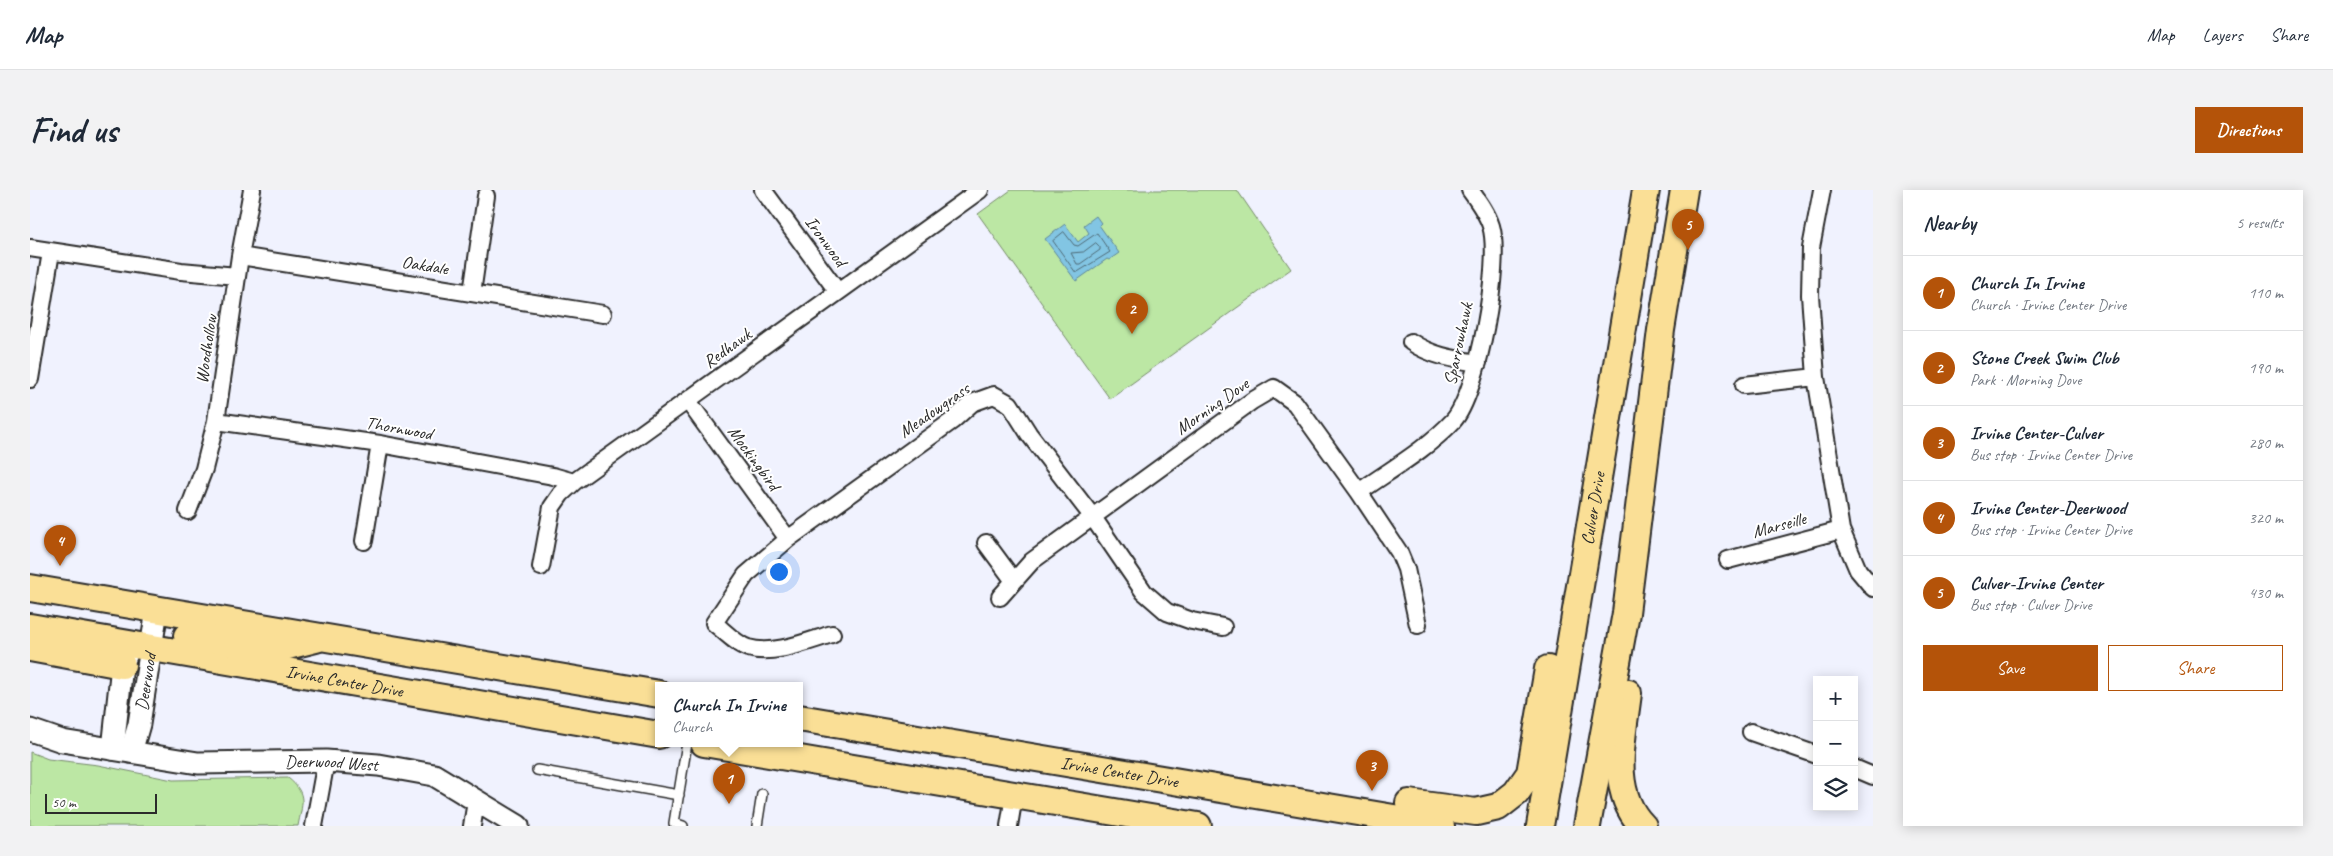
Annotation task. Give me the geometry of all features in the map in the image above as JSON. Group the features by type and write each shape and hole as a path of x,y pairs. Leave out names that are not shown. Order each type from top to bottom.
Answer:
{"main road":[{"name":"Culver Drive","path":"1540,826 1646,190"},
{"path":"1587,826 1626,613 1661,330 1684,190"},
{"path":"1260,794 1279,781 1428,806 1476,812 1498,807 1516,793 1530,773 1568,559 1590,529"},
{"name":"Irvine Center Drive","path":"30,588 143,640 325,637 655,693"},
{"path":"1626,613 1632,647 1620,761 1623,795 1633,816 1643,826"},
{"name":"Irvine Center Drive","path":"30,627 143,640 655,734"},
{"path":"30,648 143,640"},
{"name":"Irvine Center Drive","path":"803,719 1018,757 1260,794 1441,826"},
{"path":"727,747 1198,826"}],"street":[{"name":"Woodhollow","path":"188,510 204,469 216,421 240,256 252,190"},
{"name":"Ironwood","path":"762,190 838,292"},
{"name":"Sparrowhawk","path":"1359,492 1433,440 1454,420 1468,396 1478,363 1495,258 1491,226 1470,190"},
{"path":"1822,190 1812,248 1810,286 1816,377 1841,530 1858,570 1873,588"},
{"name":"Redhawk","path":"541,567 552,508 561,494 574,482 978,191"},
{"path":"472,293 486,196"},
{"path":"30,248 181,272 237,276"},
{"path":"30,379 51,252"},
{"name":"Oakdale","path":"240,256 604,314"},
{"path":"1411,342 1425,351 1442,357 1478,363"},
{"path":"1744,385 1816,377"},
{"name":"Morning Dove","path":"1000,597 1032,561 1252,401 1274,388 1295,403 1359,492 1399,552 1406,569 1418,625"},
{"name":"Meadowgrass","path":"832,634 776,649 762,650 748,648 714,623 746,575 788,539 952,421 972,403 994,395 1010,404 1029,434 1092,516 1144,592 1167,612 1192,621 1223,627"},
{"name":"Mockingbird","path":"688,401 788,539"},
{"name":"Thornwood","path":"216,421 380,444 554,476 574,482"},
{"path":"364,541 380,444"},
{"name":"Marseille","path":"1728,560 1841,530"},
{"path":"986,542 1014,581"},
{"name":"Deerwood","path":"122,751 139,724 143,640"},
{"name":"Deerwood","path":"122,751 143,640"},
{"name":"Deerwood West","path":"30,730 62,740 198,763 326,761 378,765 434,775 518,826"},
{"path":"1750,732 1813,754"},
{"path":"314,826 326,761"},
{"path":"1858,770 1873,776"},
{"path":"1009,826 1014,796"},
{"path":"472,826 476,801"}],"lane":[{"path":"683,826 674,823 686,747"},
{"path":"537,770 678,795"},
{"path":"757,826 762,794"}],"green space":[{"path":"1011,190 1237,190 1291,269 1110,399 978,214"},
{"path":"30,752 48,759 98,765 173,780 288,778 299,789 301,794 302,805 298,826 30,826"}],"water":[{"path":"1096,216 1101,223 1099,225 1119,253 1109,260 1107,259 1076,281 1045,239 1065,224 1078,242 1089,233 1084,225"}],"place":[{"name":"Culver-Irvine Center","path":"1688,250"},
{"name":"Stone Creek Swim Club","path":"1132,334"},
{"name":"Irvine Center-Deerwood","path":"60,566"},
{"name":"Irvine Center-Culver","path":"1372,791"},
{"name":"Church In Irvine","path":"729,804"}]}
